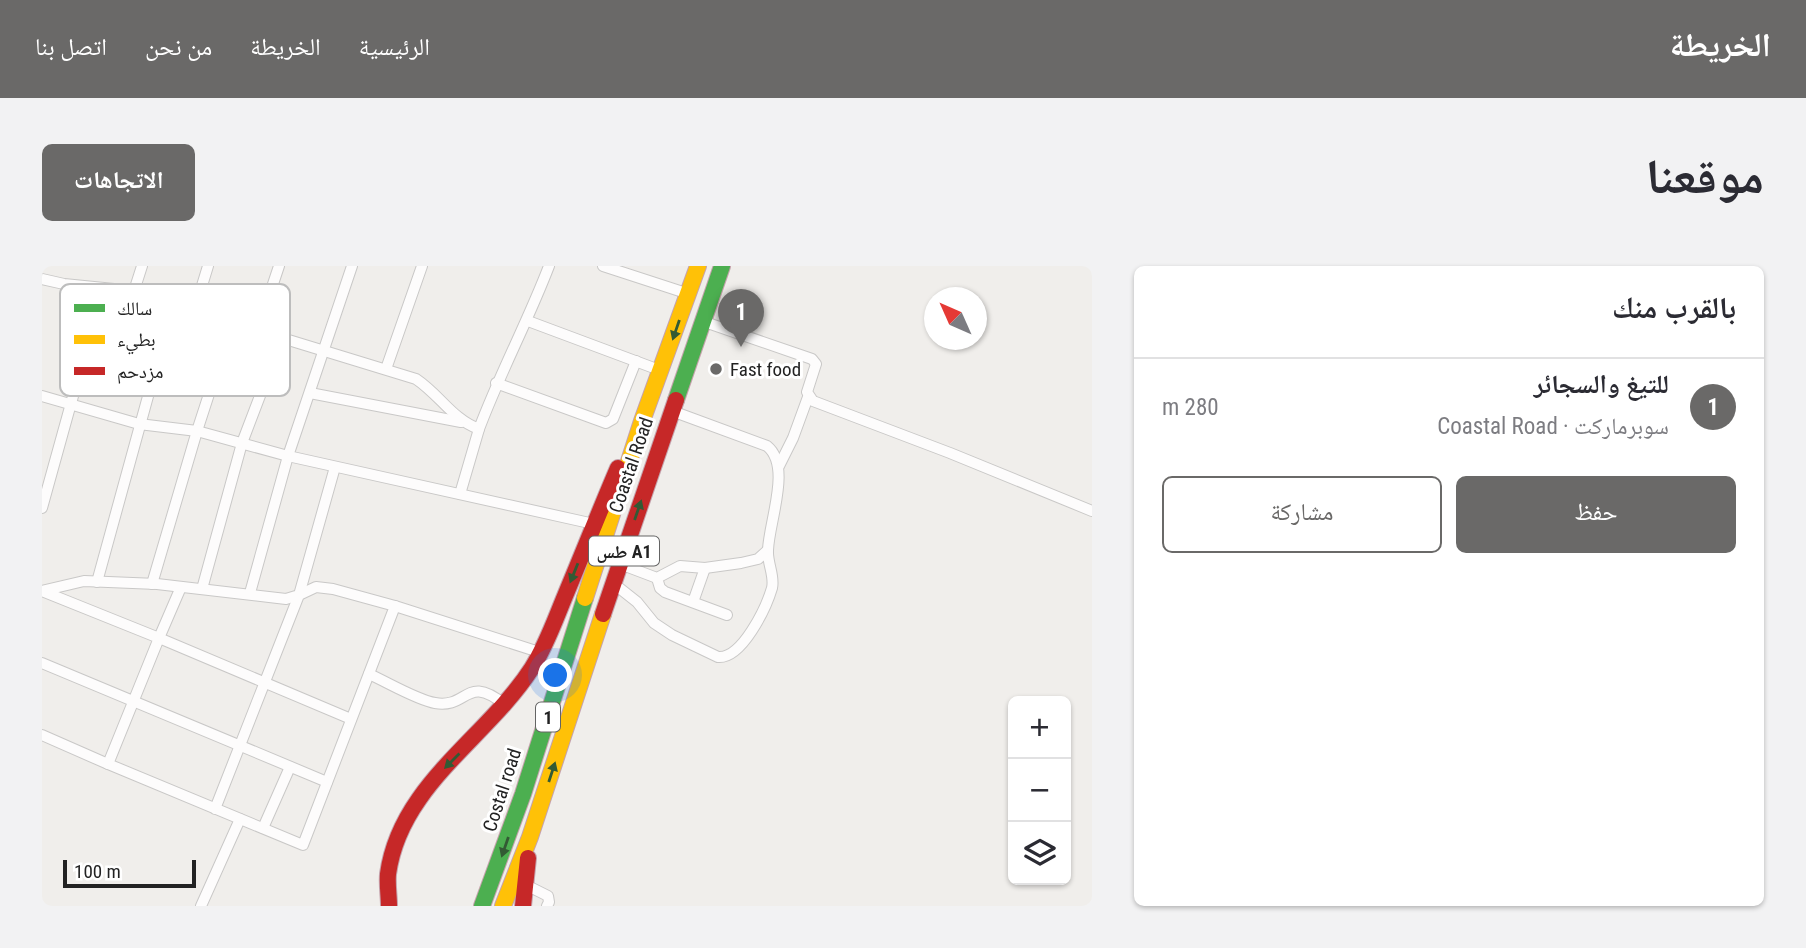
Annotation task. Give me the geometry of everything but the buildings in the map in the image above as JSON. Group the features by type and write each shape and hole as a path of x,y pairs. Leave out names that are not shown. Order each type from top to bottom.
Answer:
{"highway":[{"name":"Coastal Road","path":"602,525 620,464 642,421 662,371 698,266"},
{"name":"Coastal Road","path":"503,906 530,837 613,583 722,266"},
{"path":"389,906 388,875 403,823 432,781 505,705 532,667 602,525"},
{"name":"Costal road","path":"482,906 514,820 602,525"},
{"name":"Coastal Road","path":"523,906 530,837"}],"street":[{"path":"136,284 142,266"},
{"path":"202,284 208,266"},
{"path":"273,284 279,266"},
{"path":"250,593 288,456 352,266"},
{"path":"386,369 422,266"},
{"path":"460,494 496,383 528,321 549,266"},
{"path":"603,266 689,293"},
{"path":"42,279 76,284"},
{"path":"528,321 662,371"},
{"path":"702,321 812,359 816,364 807,392 808,397 779,466"},
{"path":"290,340 416,379 432,390 464,423"},
{"path":"496,383 606,423 613,419 636,361"},
{"path":"310,393 464,423 479,429"},
{"path":"42,396 138,424 197,431 335,467 602,525"},
{"path":"42,508 74,396"},
{"path":"97,582 146,396"},
{"path":"152,584 208,396"},
{"path":"202,589 242,443 260,396"},
{"path":"808,397 1092,511"},
{"path":"613,583 627,592 660,628 719,657 733,654 741,645 758,618 771,589 773,577 768,550 779,475 776,455 767,446 672,411"},
{"path":"215,808 299,595 335,467"},
{"path":"620,564 657,578 680,566 705,568 758,559 768,550"},
{"path":"693,602 705,568"},
{"path":"657,578 660,588 665,592 727,615"},
{"path":"351,719 42,591 84,581 152,584 286,599 316,587 333,589 539,652"},
{"path":"108,764 181,587"},
{"path":"42,735 303,845 395,606"},
{"path":"42,663 327,782"},
{"path":"369,674 433,703 446,704 477,690 492,694 505,705"},
{"path":"262,828 290,767"},
{"path":"201,906 240,819"},
{"path":"526,885 548,896 547,906"}],"traffic: fast":[{"path":"676,400 722,266"},
{"path":"482,906 523,794 585,598"}],"traffic: slow":[{"path":"585,598 642,421 698,266"},
{"path":"503,906 530,837 603,614"}],"traffic: jam":[{"path":"603,614 676,400"},
{"path":"389,906 388,874 396,842 409,814 427,788 492,717 532,668 550,633 618,468"},
{"path":"523,906 528,858"}],"place":[{"name":"للتيغ والسجائر","path":"741,347"},
{"name":"Fast food","path":"716,369"}]}
